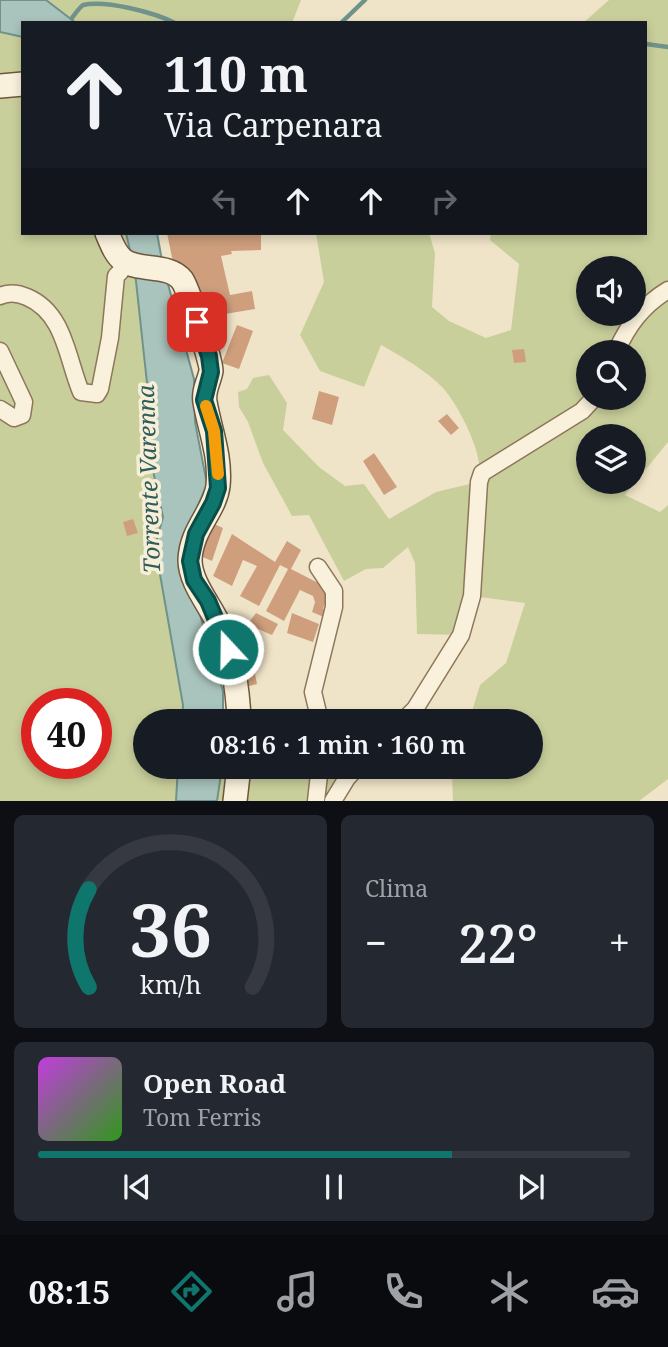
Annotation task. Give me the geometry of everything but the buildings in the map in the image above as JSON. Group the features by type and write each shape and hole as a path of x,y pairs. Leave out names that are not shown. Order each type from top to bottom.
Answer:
{"street":[{"path":"0,86 21,84"},
{"path":"108,235 124,267"},
{"path":"124,267 170,272 182,280 209,356 211,372 204,400 214,431 218,488 196,534 190,561 194,580 221,629 234,669 238,709"},
{"path":"0,296 18,293 32,299 45,310 60,329 81,392 97,394 110,338 116,276 124,267"},
{"path":"621,340 625,329 649,301 668,290"},
{"path":"0,351 24,402 22,415 14,418 0,409"},
{"path":"414,709 461,635 471,596 478,482 482,473 583,410"},
{"path":"317,709 313,692 334,607 334,591 318,567"},
{"path":"235,801 238,779"},
{"path":"316,801 319,779"},
{"path":"333,801 346,779"}],"green space":[{"path":"46,0 301,0 293,21 73,21"},
{"path":"609,0 668,0 668,442 646,469 646,424 576,424 576,494 626,494 660,512 668,505 668,779 639,801 453,801 452,779 543,779 543,709 473,709 480,685 506,663 525,603 472,596 461,635 417,634 415,563 408,547 383,568 366,569 344,581 309,515 292,516 263,463 248,422 239,407 238,392 247,389 253,378 269,375 287,403 283,430 319,467 345,486 364,484 389,519 436,492 478,482 479,460 470,433 443,388 421,370 381,345 364,387 320,371 300,335 324,282 316,235 430,235 435,253 432,307 449,321 486,338 511,330 519,264 490,240 491,235 647,235 647,21 585,21"},
{"path":"0,32 21,37 21,235 126,235 135,272 147,383 149,452 163,517 155,546 183,705 183,709 133,709 133,779 177,779 176,801 0,801"},
{"path":"220,779 349,779 333,801 217,801"}],"water":[{"path":"0,0 46,0 73,21 21,21 21,37 0,32"},
{"path":"126,235 157,235 163,266 194,379 195,422 207,484 180,549 223,691 223,709 183,709 155,546 163,517 149,452 147,383 135,272"},
{"path":"177,779 220,779 217,801 176,801"}],"waterway":[{"path":"343,21 365,0"},
{"path":"72,18 83,5 104,4 142,11 170,21"},
{"path":"647,44 668,47"}],"slow traffic":[{"path":"206,406 214,431 218,474"}],"route":[{"path":"197,322 209,356 211,372 205,386 204,400 214,431 218,488 196,534 190,561 194,580 208,601 228,649"}],"water label":[{"name":"Torrente Varenna","path":"149,479"}]}
